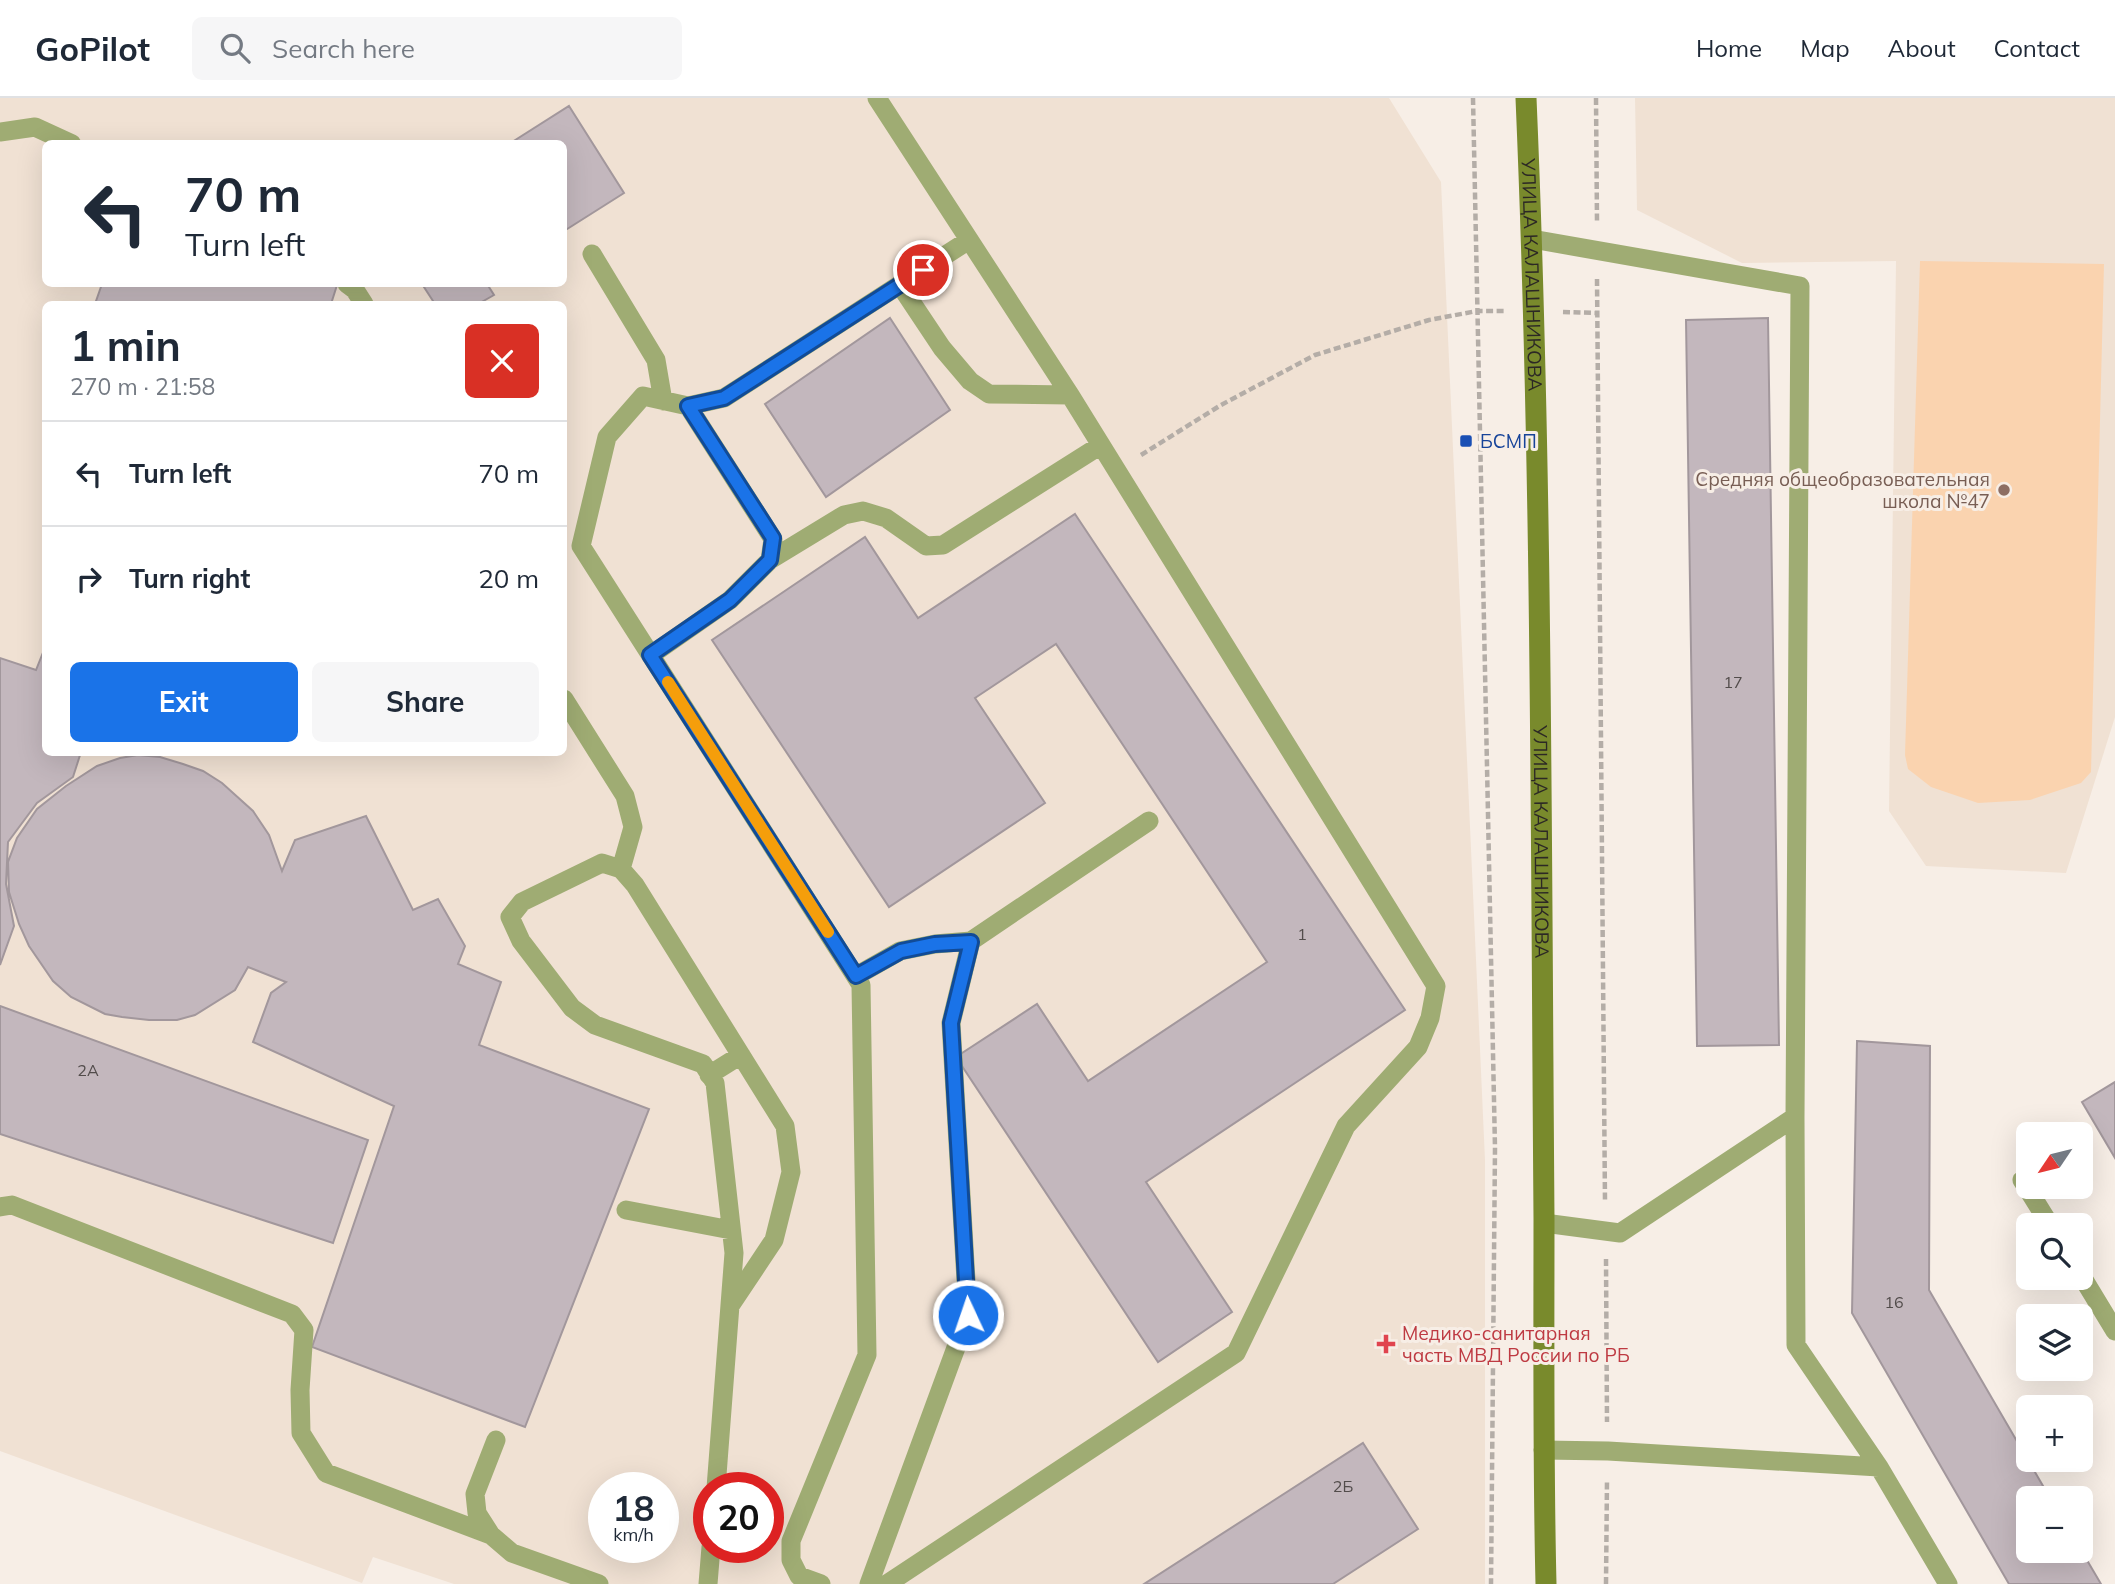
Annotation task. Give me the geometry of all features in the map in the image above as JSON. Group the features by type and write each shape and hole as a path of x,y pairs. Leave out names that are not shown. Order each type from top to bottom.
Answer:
{"main road":[{"name":"УЛИЦА КАЛАШНИКОВА","path":"1526,98 1539,564 1546,1584"}],"lane":[{"path":"877,98 1070,395 1436,986 1430,1018 1418,1047 1346,1126 1236,1353 887,1584"},
{"path":"0,132 35,127 63,140"},
{"path":"1532,239 1800,286 1796,1345 1879,1467 1948,1584"},
{"path":"821,1584 799,1576 791,1560 791,1541 867,1355 862,985 581,546 607,437 643,396 688,406 724,398 969,240"},
{"path":"592,254 656,360 663,401"},
{"path":"900,285 942,348 970,381 989,394 1070,395"},
{"path":"351,287 362,301"},
{"path":"688,406 773,538 770,560"},
{"path":"650,655 730,600 770,560 844,515 863,511 886,519 926,546 943,545 1101,445"},
{"path":"567,704 625,796 633,827 621,869"},
{"path":"856,976 901,951 935,944 971,942 1149,821"},
{"path":"717,1472 734,1253 715,1083 703,1064 595,1025 572,1008 521,941 510,917 522,902 602,863 621,869 635,885 785,1126 791,1172 774,1240 730,1306"},
{"path":"869,1584 968,1315 951,1023 971,942"},
{"path":"709,1075 741,1055"},
{"path":"1544,1223 1620,1233 1796,1117"},
{"path":"0,1207 12,1205 292,1314 304,1330 300,1390 301,1433 326,1472 491,1535"},
{"path":"626,1210 731,1230"},
{"path":"2090,1290 2115,1331"},
{"path":"496,1440 475,1494 477,1513 491,1535 512,1553 599,1584"},
{"path":"1543,1450 1608,1451 1879,1467"},
{"path":"708,1584 710,1563"}],"path":[{"path":"1473,98 1494,1148 1491,1584"},
{"path":"1596,98 1608,1451 1606,1584"},
{"path":"1116,470 1221,405 1315,355 1429,320 1477,310"}],"shaded area":[{"path":"0,98 1389,98 1441,182 1485,1160 1485,1584 454,1584 373,1557 362,1583 0,1451"},
{"name":"Средняя общеобразовательная школа №47","path":"1635,98 2115,98 2115,717 2066,873 1926,866 1889,811 1896,261 1742,263 1637,210"},
{"path":"1920,261 2104,264 2091,772 2081,783 2030,800 1978,803 1931,787 1908,769 1905,755"}],"building":[{"path":"569,106 624,193 567,229 567,140 515,140"},
{"path":"101,287 336,287 332,301 96,301"},
{"path":"424,287 489,287 494,295 483,301 433,301"},
{"path":"890,318 950,410 826,497 765,404"},
{"path":"1768,318 1779,1045 1697,1046 1686,320"},
{"path":"1075,514 1405,1010 1146,1182 1232,1312 1158,1362 956,1057 1037,1004 1088,1081 1267,962 1056,644 975,698 1045,803 889,907 712,640 865,537 918,618"},
{"path":"42,655 42,756 80,756 73,777 37,803 8,842 6,884 14,926 0,965 0,658 36,670"},
{"path":"160,757 203,771 222,783 253,811 269,835 282,871 295,840 366,816 413,910 438,899 465,946 458,964 501,982 479,1045 649,1109 525,1427 312,1347 394,1106 253,1042 271,993 286,982 248,967 235,990 195,1015 177,1020 122,1017 105,1014 71,997 53,981 29,946 9,892 8,862 17,838 37,809 66,786 97,766 120,758"},
{"path":"0,1006 368,1140 333,1243 0,1134"},
{"path":"1857,1041 1930,1046 1929,1290 2016,1440 2016,1472 2035,1472 2043,1486 2016,1486 2016,1563 2089,1563 2101,1584 2009,1584 1852,1313"},
{"path":"2115,1082 2115,1158 2082,1102"},
{"path":"1363,1443 1418,1529 1333,1584 1144,1584"}],"slow traffic":[{"path":"668,682 828,932"}],"place":[{"name":"БСМП","path":"1466,441"},
{"name":"Средняя общеобразовательная школа №47","path":"2004,490"},
{"name":"Медико-санитарная часть МВД России по РБ","path":"1386,1344"}],"route":[{"path":"923,270 724,398 688,406 773,538 770,560 730,600 650,655 856,976 901,951 935,944 971,942 951,1023 968,1315"}]}
